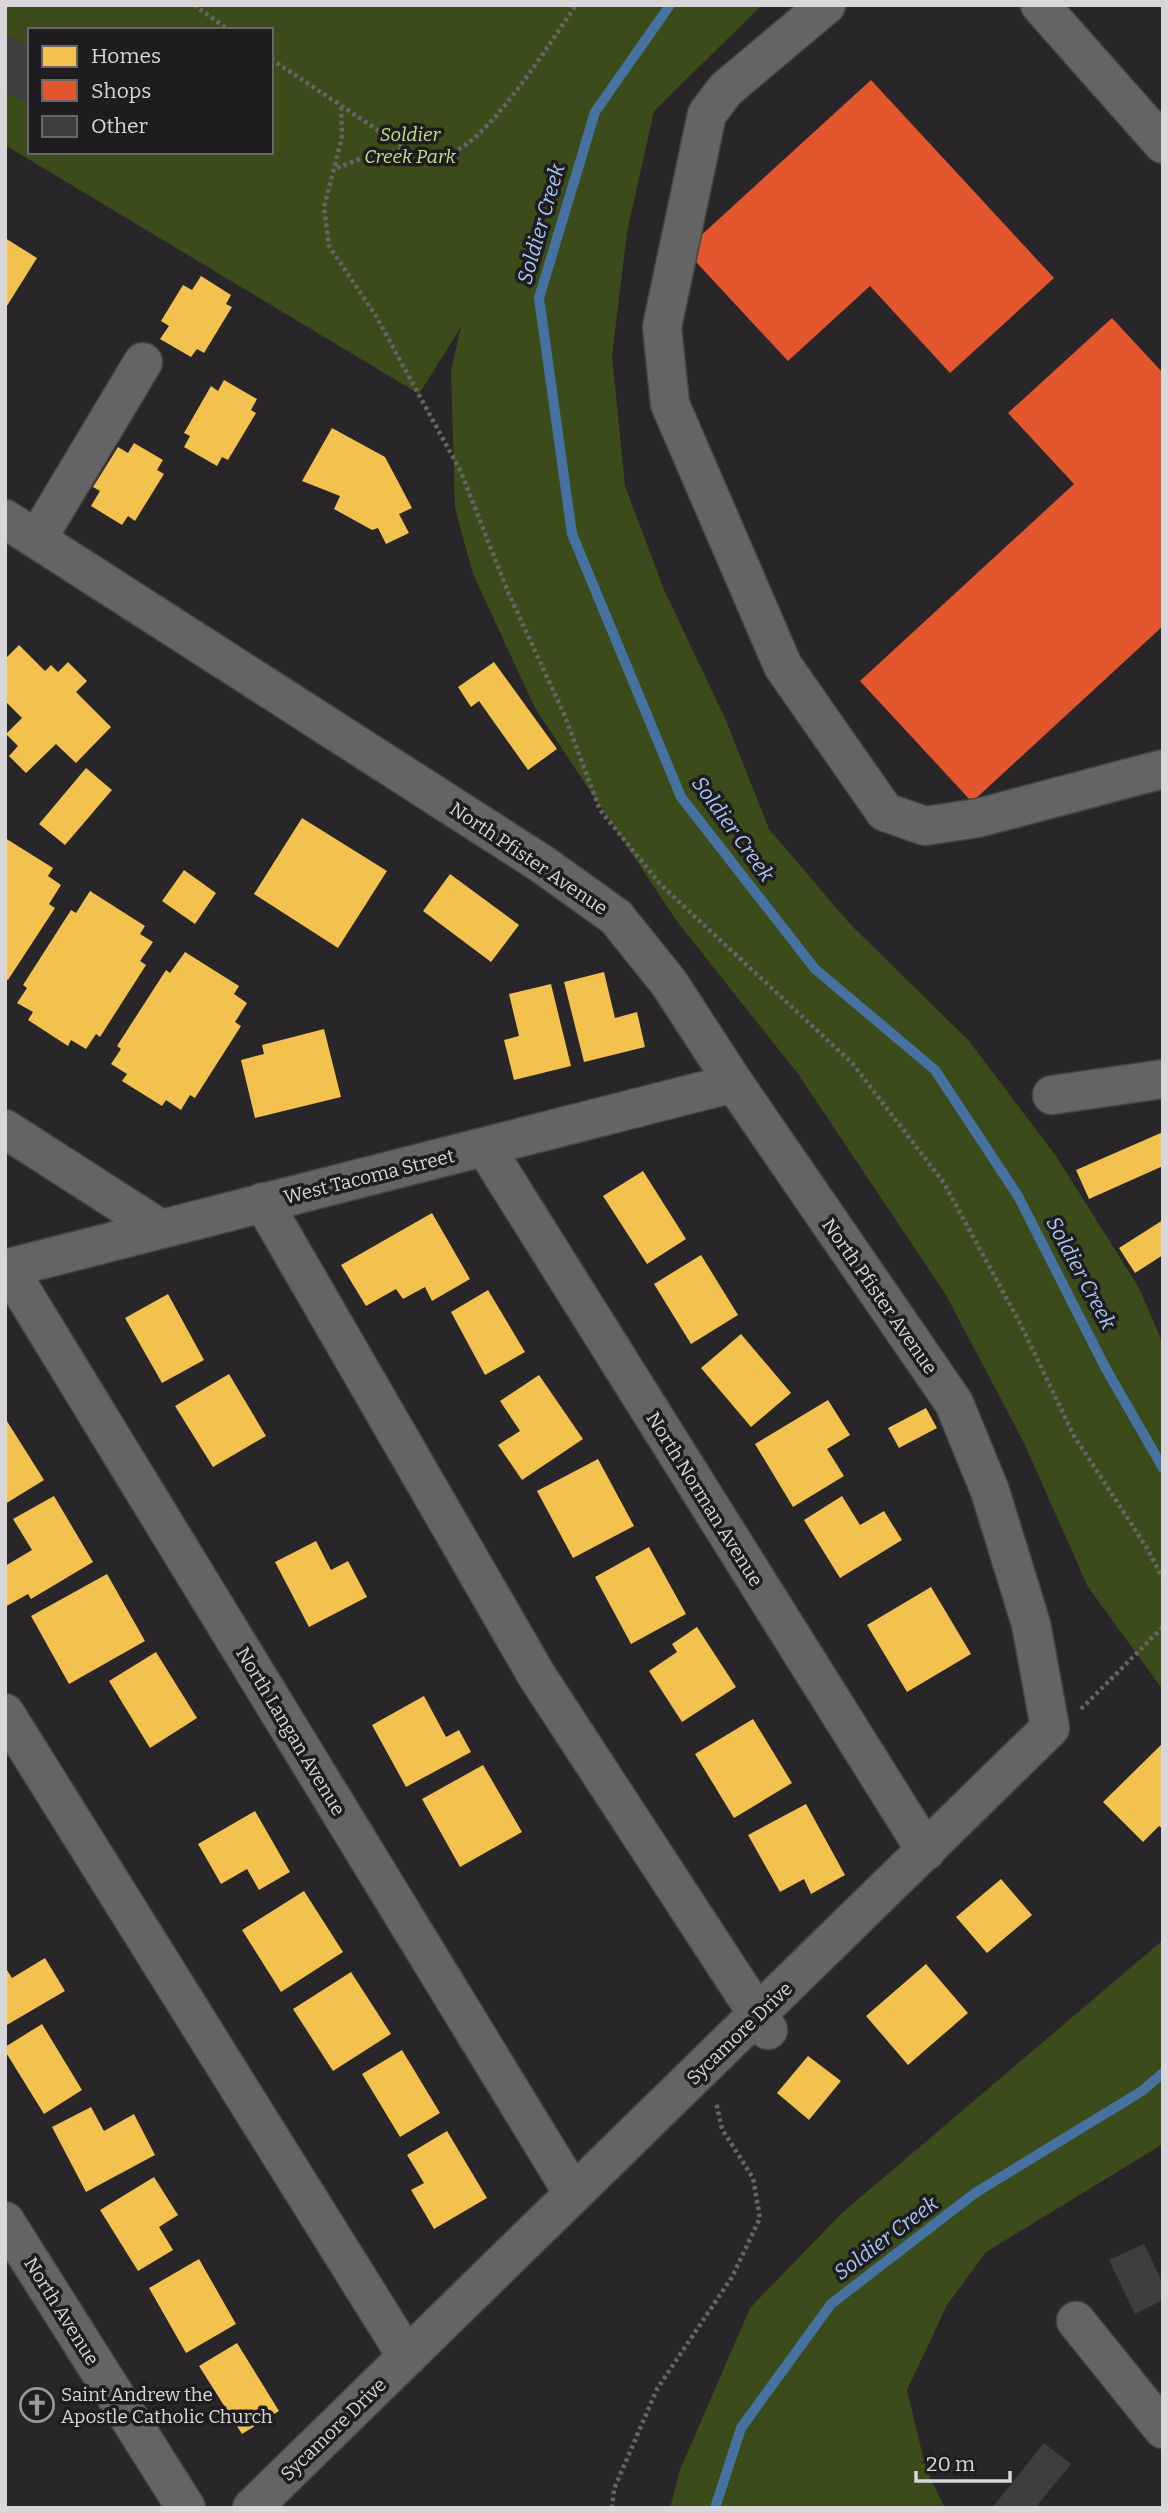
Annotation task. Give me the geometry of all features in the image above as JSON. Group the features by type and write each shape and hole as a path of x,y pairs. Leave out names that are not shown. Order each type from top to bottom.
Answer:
{"street":[{"path":"826,5 726,89 707,114 662,327 670,404 736,560 783,666 885,812 925,826 978,818 1163,769"},
{"path":"1040,5 1163,144"},
{"path":"37,539 144,362"},
{"name":"North Pfister Avenue","path":"5,519 542,864 616,917 668,983 954,1403 990,1491"},
{"path":"1052,1095 1163,1079"},
{"name":"West Tacoma Street","path":"7,1268 734,1083"},
{"path":"5,1129 159,1228"},
{"name":"North Norman Avenue","path":"485,1147 926,1851"},
{"path":"263,1202 537,1676 762,2022"},
{"name":"North Langan Avenue","path":"7,1268 573,2193"},
{"name":"Sycamore Drive","path":"252,2508 573,2193 762,2022 1049,1728 1031,1624 990,1491"},
{"path":"5,1713 407,2357"},
{"name":"North Avenue","path":"5,2221 186,2508"},
{"path":"1076,2320 1163,2429"}],"path":[{"path":"194,5 226,28"},
{"path":"273,60 406,149 424,155 443,156 474,141 526,76 576,5"},
{"path":"341,107 342,137 324,207 330,246 376,316 461,472 508,592 564,714 600,810 661,886 852,1063 943,1183 1021,1325 1074,1436 1147,1548 1163,1579"},
{"path":"336,168 367,156 406,149"},
{"path":"1077,1714 1093,1694 1163,1627"},
{"path":"612,2508 614,2488 657,2389 732,2277 760,2218 753,2178 722,2129 716,2099"}],"green space":[{"name":"Soldier Creek Park","path":"5,5 762,5 654,111 627,232 612,356 625,486 665,592 725,718 769,829 850,924 969,1041 1056,1156 1139,1288 1163,1344 1163,1690 1088,1587 1024,1443 946,1295 798,1074 676,920 535,708 473,574 455,508 451,371 461,327 419,394 5,145"},
{"path":"1163,1940 1163,2144 986,2252 947,2305 907,2390 926,2469 945,2508 670,2508 680,2470 750,2308 842,2213"}],"building: Homes":[{"path":"5,238 37,258 5,309"},
{"path":"201,276 231,295 226,304 232,307 204,353 197,349 191,357 160,339 169,326 161,321 183,285 192,290"},
{"path":"224,380 257,399 251,410 256,413 228,460 222,457 217,466 184,447 190,436 184,433 211,386 218,391"},
{"path":"332,428 385,457 412,508 399,514 409,533 386,544 378,528 372,530 334,509 340,496 302,481"},
{"path":"134,443 163,460 157,470 164,474 135,521 128,516 122,525 91,506 100,491 93,487 118,447 128,453"},
{"path":"19,645 45,671 51,665 58,672 68,662 87,681 76,692 111,727 76,763 56,744 26,773 9,756 18,746 6,734 22,718 5,701 5,659"},
{"path":"494,662 557,749 528,770 479,701 471,707 458,687"},
{"path":"86,768 112,790 65,845 39,824"},
{"path":"302,818 387,871 338,948 254,894"},
{"path":"5,838 53,868 48,876 61,885 49,904 55,908 8,980 5,978"},
{"path":"184,870 216,893 195,924 162,901"},
{"path":"450,874 519,925 491,962 423,911"},
{"path":"90,891 145,926 140,934 153,942 140,961 146,965 100,1037 96,1034 86,1049 71,1040 68,1046 28,1020 33,1012 17,1003 27,988 23,985 71,910 76,913"},
{"path":"185,952 239,986 234,994 247,1003 235,1022 241,1026 195,1098 190,1095 181,1110 166,1100 162,1106 122,1081 127,1074 111,1064 121,1049 117,1046 166,970 170,973"},
{"path":"604,972 615,1018 637,1012 645,1047 584,1062 564,982"},
{"path":"551,984 571,1066 514,1080 504,1040 519,1036 509,994"},
{"path":"324,1029 341,1097 255,1118 241,1060 264,1054 262,1045"},
{"path":"1163,1132 1163,1166 1089,1199 1076,1170"},
{"path":"643,1171 686,1239 647,1264 603,1196"},
{"path":"432,1213 470,1279 432,1301 425,1287 403,1299 396,1289 366,1306 341,1265"},
{"path":"1163,1220 1163,1255 1135,1273 1119,1248"},
{"path":"701,1255 738,1315 691,1344 654,1284"},
{"path":"488,1290 525,1352 485,1375 451,1312"},
{"path":"168,1294 204,1360 162,1383 125,1318"},
{"path":"741,1334 791,1393 751,1427 701,1368"},
{"path":"229,1374 266,1436 213,1467 175,1406"},
{"path":"539,1375 583,1439 522,1480 498,1445 520,1431 500,1401"},
{"path":"828,1400 850,1435 827,1449 844,1476 793,1507 755,1444"},
{"path":"926,1408 937,1428 899,1448 888,1428"},
{"path":"5,1418 44,1480 5,1504"},
{"path":"598,1459 634,1526 573,1558 537,1491"},
{"path":"54,1496 93,1562 31,1599 28,1594 5,1607 5,1566 32,1550 13,1519"},
{"path":"842,1496 860,1525 884,1511 902,1540 840,1578 804,1520"},
{"path":"316,1541 331,1570 348,1561 367,1597 309,1627 275,1562"},
{"path":"649,1547 686,1614 631,1644 595,1577"},
{"path":"107,1574 145,1641 69,1684 31,1616"},
{"path":"931,1587 971,1654 907,1692 867,1625"},
{"path":"697,1627 736,1687 682,1722 649,1671 677,1652 672,1644"},
{"path":"156,1652 197,1718 150,1748 109,1681"},
{"path":"424,1696 446,1737 459,1730 471,1752 406,1787 372,1725"},
{"path":"753,1719 792,1783 734,1818 695,1754"},
{"path":"1163,1743 1163,1829 1159,1826 1143,1842 1103,1802"},
{"path":"483,1765 522,1832 460,1867 422,1799"},
{"path":"806,1804 845,1875 811,1894 804,1879 780,1892 748,1835"},
{"path":"255,1811 290,1872 259,1890 247,1869 221,1884 198,1844"},
{"path":"1001,1879 1032,1915 987,1953 956,1917"},
{"path":"304,1891 343,1952 281,1992 242,1930"},
{"path":"45,1958 65,1991 5,2026 5,1967 12,1978"},
{"path":"926,1964 968,2013 908,2065 866,2016"},
{"path":"351,1972 391,2034 333,2071 293,2009"},
{"path":"42,2024 82,2090 44,2114 5,2051 5,2047"},
{"path":"402,2050 440,2113 400,2137 362,2074"},
{"path":"808,2056 841,2081 809,2120 777,2093"},
{"path":"91,2107 104,2131 134,2114 155,2155 86,2192 52,2127"},
{"path":"447,2131 487,2198 434,2229 411,2190 424,2183 407,2155"},
{"path":"154,2177 178,2215 159,2227 173,2250 138,2271 100,2210"},
{"path":"199,2259 236,2324 186,2353 149,2288"},
{"path":"237,2343 279,2411 242,2434 199,2366"}],"building: Shops":[{"path":"871,80 1054,278 950,373 870,286 788,361 685,250"},
{"path":"1112,318 1163,373 1163,626 972,802 860,681 1074,484 1008,413"}],"building: Other":[{"path":"5,34 28,46 28,104 5,91"},
{"path":"1144,2244 1163,2284 1163,2300 1135,2314 1109,2260"},
{"path":"1044,2443 1071,2464 1035,2508 992,2508"}],"waterway":[{"name":"Soldier Creek","path":"670,5 595,112 539,298 572,534 681,797 815,969 935,1070 1018,1196 1106,1369 1163,1468"},
{"name":"Soldier Creek","path":"715,2508 741,2428 831,2304 975,2193 1142,2091 1163,2073"}],"place":[{"name":"Saint Andrew the Apostle Catholic Church","path":"37,2405"}]}
